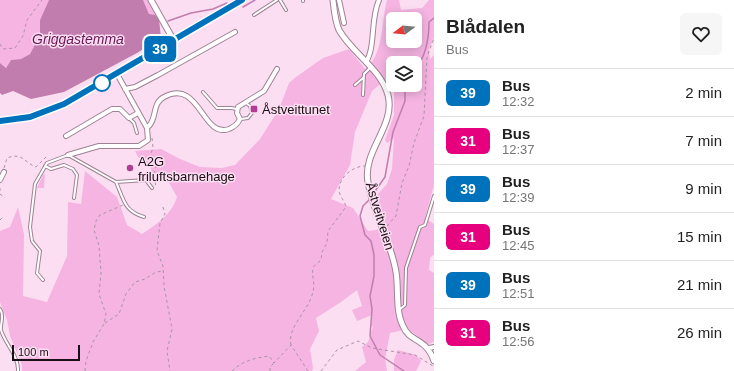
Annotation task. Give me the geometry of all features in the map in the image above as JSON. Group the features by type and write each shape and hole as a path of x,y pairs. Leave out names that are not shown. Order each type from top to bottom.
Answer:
{"main road":[{"path":"0,121 30,117 64,104 242,0"}],"street":[{"path":"151,0 174,40"},
{"name":"Åstveitveien","path":"333,0 338,28 345,39 386,87 389,97 389,108 386,119 367,166 367,182 396,272 399,310 402,323 407,333 431,347 434,361"},
{"path":"339,0 344,23"},
{"path":"366,62 371,50 372,26 379,0"},
{"path":"125,89 146,81 235,32"},
{"path":"148,128 154,121 157,103 163,98 178,93 189,97 219,131 233,128 240,119 237,109 264,91 277,69"},
{"path":"68,155 98,146 139,146 145,143 148,137 148,128 138,113 117,74"},
{"path":"66,136 112,109 120,109 130,119 138,113"},
{"path":"0,180 4,172"}],"lane":[{"path":"254,15 276,0"},
{"path":"280,0 286,10"},
{"path":"355,85 363,78 364,74 370,68"},
{"path":"363,78 364,95"},
{"path":"203,92 217,108 237,109"},
{"path":"240,119 248,118 252,113 250,106 246,103"},
{"path":"130,119 132,124"},
{"path":"130,119 137,133"},
{"path":"43,280 38,273 40,251 32,241 30,227 35,184 45,166 52,161 68,155 116,182 146,180 152,188"},
{"path":"45,166 51,169 64,165 73,169 77,175 74,198"},
{"path":"116,182 125,204 134,214 144,217"},
{"name":"Åstveitveien","path":"399,310 405,305 406,268 420,227 425,225 434,196"},
{"path":"0,309 3,318 1,331 17,362 18,371"}],"path":[{"path":"0,44 3,49 15,48 22,36 27,20 42,0"},
{"path":"383,232 386,231 388,225 396,216 402,183 409,166 414,143 424,116 427,57 434,38"},
{"path":"148,137 153,139 151,154 155,160 153,163 156,169 153,176 156,186"},
{"path":"4,172 6,159 15,155 36,167 46,157 52,161"},
{"path":"308,371 291,345 291,335 312,296 315,282 313,267 321,260 322,252 327,243 328,231 346,207 340,192 342,180 355,167 367,166"},
{"path":"0,188 0,193 4,198"},
{"path":"85,371 86,361 93,342 104,324 106,314 99,294 101,273 99,246 94,230 96,221 100,215 125,204"},
{"path":"163,207 165,214 160,223 157,251 164,271 164,286 172,329 167,351 170,371"},
{"path":"0,220 4,216"},
{"path":"104,324 119,314 126,294 135,282 145,279 156,272 164,271"},
{"path":"321,371 338,350 358,341 369,348 387,352 415,355 430,366 434,366"},
{"path":"270,371 270,367 291,345"},
{"path":"232,371 245,361 267,356 274,363"}],"shaded area":[{"path":"0,0 49,0 40,20 40,35 30,54 21,59 11,60 6,68 0,63"},
{"path":"143,0 149,0 159,19 149,14"},
{"path":"387,0 399,0 401,10 422,8 429,0 434,0 434,38 429,49 430,59 434,55 434,185 425,218 434,224 434,254 430,258 429,270 434,273 434,342 428,344 408,329 390,333 385,359 387,371 355,371 366,362 362,347 368,342 373,327 371,326 372,315 357,321 352,310 362,306 357,290 316,318 319,331 310,349 313,368 312,371 22,371 22,365 10,336 7,320 0,302 0,231 10,227 18,207 24,234 23,296 47,302 67,256 68,202 81,204 85,171 117,197 127,225 142,234 158,223 167,214 175,203 177,197 168,181 166,172 153,175 149,164 138,157 135,151 161,149 200,167 222,168 235,165 260,139 279,109 289,83 323,58 349,49 365,69 376,55 381,38","holes":["399,54 399,56 422,56 422,92 394,92 394,115 385,140 387,143 394,138 392,169 387,184 378,194 375,204 382,229 368,231 353,208 331,199 350,165 355,132 372,91 386,79 386,56 398,56"]},
{"path":"45,174 44,188 37,188 43,175"},
{"path":"398,350 416,355 421,361 416,371 394,371 394,360"}],"water":[{"name":"Griggastemma","path":"49,0 143,0 149,14 155,15 159,19 161,38 137,53 64,92 31,99 13,91 2,95 0,93 0,63 6,68 11,60 21,59 30,54 40,35 40,20"}],"waterway":[{"path":"243,7 255,0"},
{"path":"168,21 191,13 213,9 227,3"},
{"path":"422,59 426,48 429,22 434,18"},
{"path":"373,194 385,177 393,132 405,101 405,92"},
{"path":"370,199 363,206 360,216 365,235 371,241 374,255 374,276 370,296 372,309 370,336 380,355 404,371"}],"bus line":[{"name":"39","path":"0,121 30,117 64,104 242,0"}],"place":[{"name":"Åstveittunet","path":"254,109"},
{"name":"A2G friluftsbarnehage","path":"130,168"}]}
